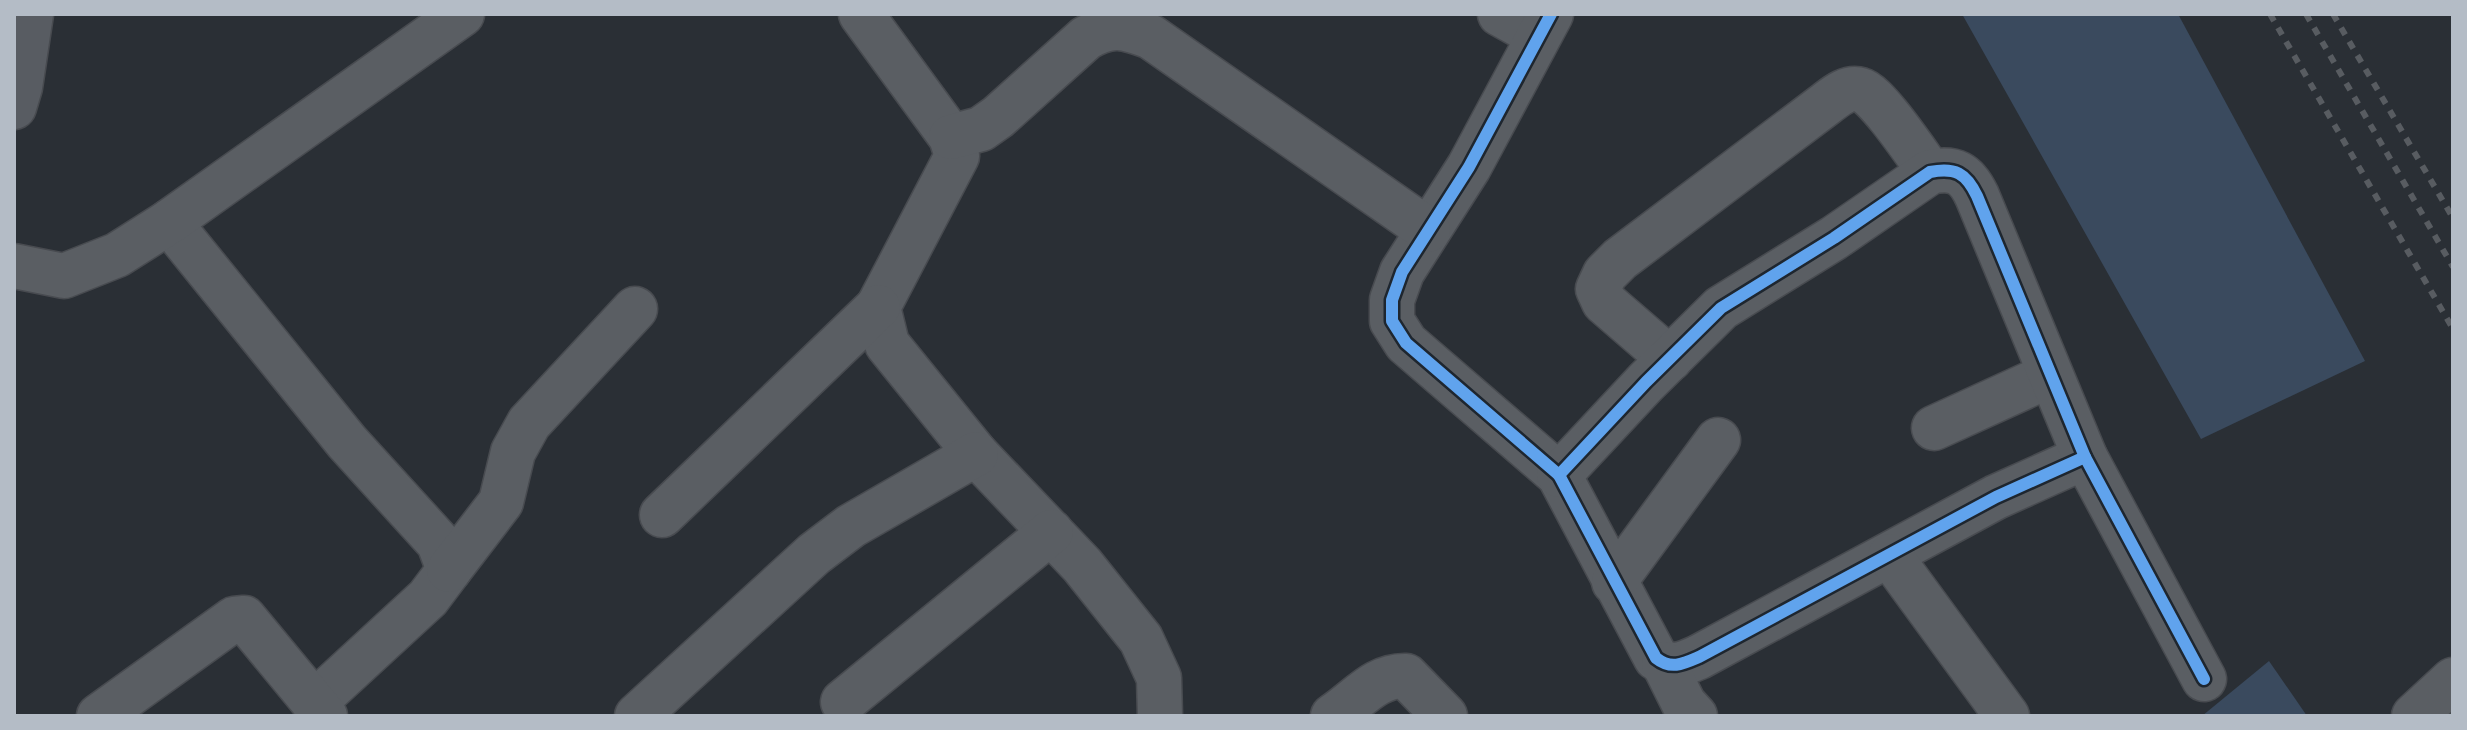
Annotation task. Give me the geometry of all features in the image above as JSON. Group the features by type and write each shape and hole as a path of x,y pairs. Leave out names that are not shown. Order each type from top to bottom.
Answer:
{"main road":[{"path":"14,107 31,14"}],"street":[{"path":"14,266 64,276 117,255 169,222 462,14"},
{"path":"662,515 878,307 957,156 951,137 861,14"},
{"path":"1500,14 1545,25 1469,167 1402,272 1392,300 1392,321 1406,343 1559,475 1656,658 1664,664 1684,704 1695,716"},
{"path":"951,137 981,129 998,117 1107,22 1151,37 1428,230"},
{"path":"1670,359 1604,302 1598,289 1605,274 1620,259 1827,103 1846,90 1862,90 1876,101 1930,172"},
{"path":"1559,475 1721,308 1834,238 1930,172 1947,168 1961,172 1970,181 2085,457 2204,679"},
{"path":"169,222 347,442 439,543 449,570"},
{"path":"878,307 887,344 976,454 1082,565 1141,639 1159,678 1160,716"},
{"path":"99,716 234,619 244,618 319,710 428,598 501,502 513,452 529,423 635,309"},
{"path":"1934,428 2050,375"},
{"path":"1614,582 1718,440"},
{"path":"637,716 814,554 851,526 976,454"},
{"path":"1664,664 1676,666 1699,657 1996,497 2085,457"},
{"path":"843,702 1051,532"},
{"path":"1890,556 2007,716"},
{"path":"1333,716 1375,683 1392,675 1406,676 1445,716"},
{"path":"2414,716 2453,680"}],"water":[{"path":"1962,14 2178,14 2365,361 2201,439"},
{"path":"2269,661 2307,716 2202,716"}],"railway":[{"path":"2270,14 2453,329"},
{"path":"2306,14 2453,267"},
{"path":"2333,14 2453,218"}],"cycle path":[{"path":"1551,14 1469,167 1402,272 1392,300 1392,321 1406,343 1559,475 1656,658 1672,665 1699,657 1996,497 2085,457"},
{"path":"1559,475 1721,308 1834,238 1930,172 1953,171 1969,182 1977,196 2085,457 2204,679"}]}
